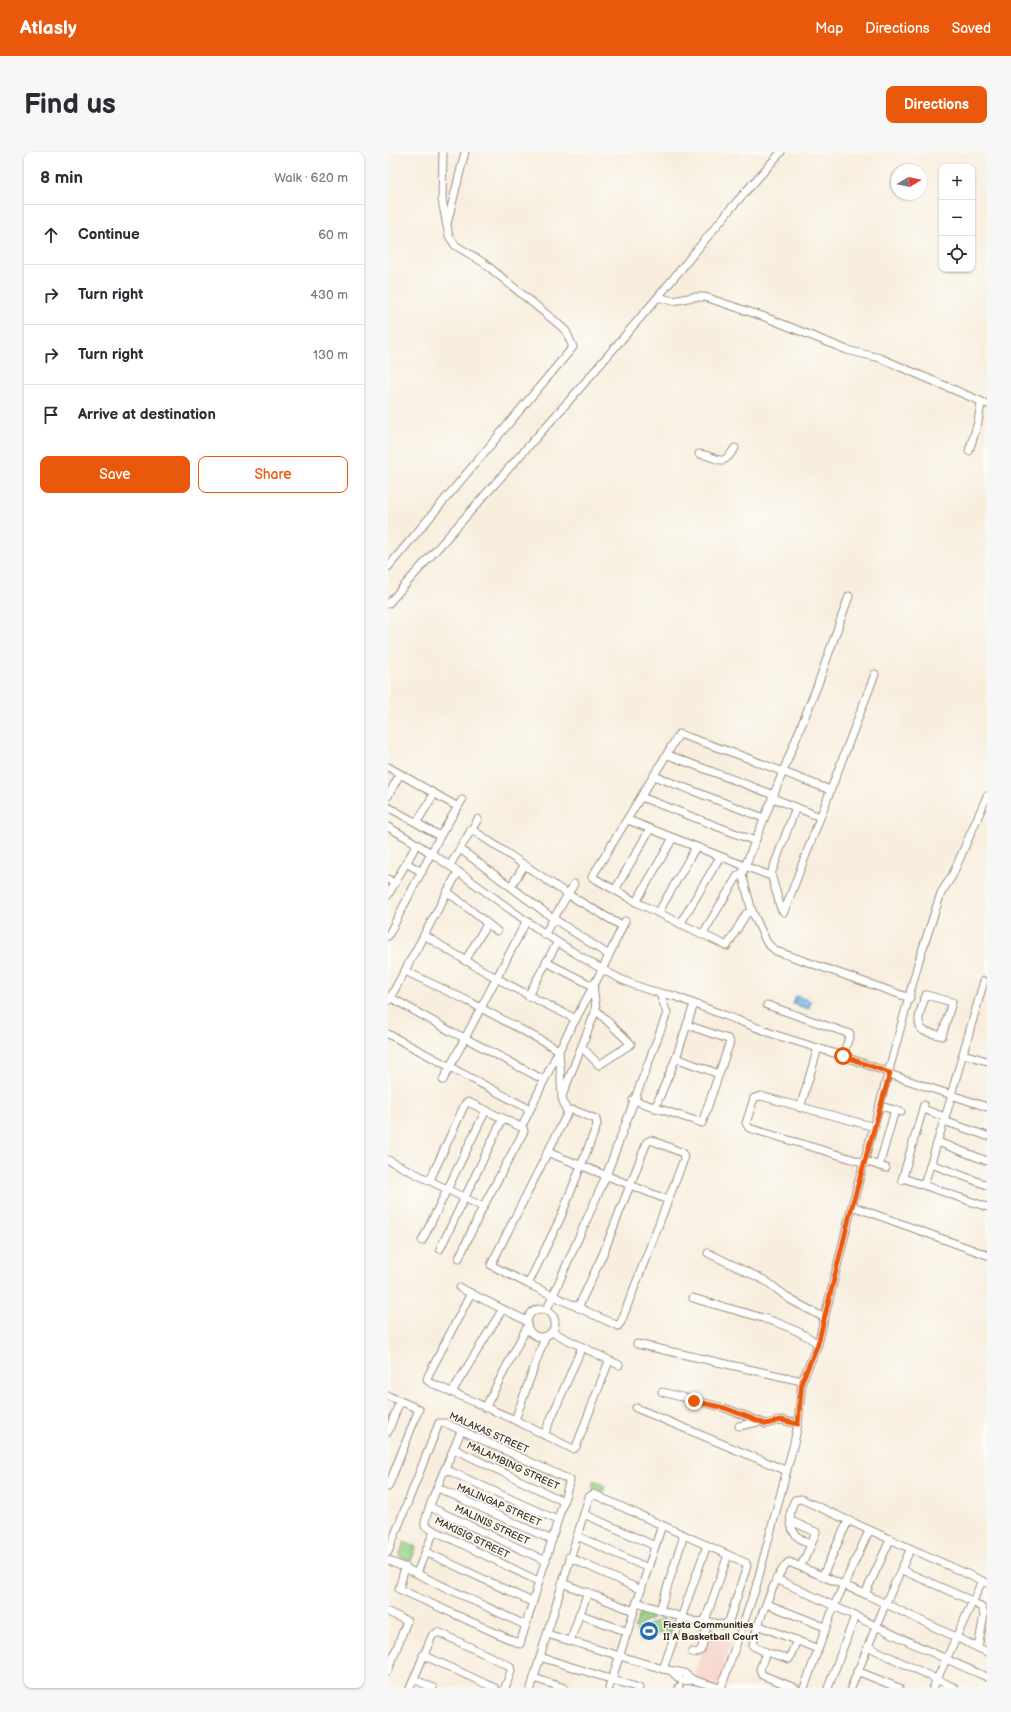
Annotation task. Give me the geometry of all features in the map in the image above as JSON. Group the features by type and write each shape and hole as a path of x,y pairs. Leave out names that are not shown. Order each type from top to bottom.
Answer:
{"street":[{"path":"388,566 574,347 566,331 556,322 484,263 455,245 449,236 442,200 443,152"},
{"path":"447,224 465,152"},
{"path":"388,604 574,395 658,297 736,202 781,152"},
{"path":"658,297 673,301 693,297 705,297 759,315 847,350 880,358 984,404 969,451"},
{"path":"699,454 722,461 728,458 736,448"},
{"path":"702,934 738,876 742,874 818,684 849,596"},
{"path":"796,807 771,874 781,909 784,912 874,674"},
{"path":"752,910 746,914 727,946 636,902 592,877 668,755 679,734 742,756 830,790"},
{"path":"668,755 773,796 820,817"},
{"path":"388,768 458,807"},
{"path":"388,796 400,774"},
{"path":"654,776 764,818"},
{"path":"417,822 434,794"},
{"path":"641,797 755,841"},
{"path":"547,1634 672,1672 682,1681 693,1680 720,1688 756,1587 798,1424 802,1381 818,1344 852,1206 938,900 952,876 986,799"},
{"path":"388,936 440,836 462,800"},
{"path":"388,808 417,822 440,836"},
{"path":"450,865 478,819"},
{"path":"628,820 720,857 768,875 771,874"},
{"path":"471,829 569,895 624,923 602,970 559,1050 524,1122"},
{"path":"615,890 650,829"},
{"path":"389,830 417,844 450,865 544,935 623,981 660,994 674,996 776,1035 843,1056 889,1074 987,1107"},
{"path":"636,902 673,838"},
{"path":"388,895 417,844"},
{"path":"658,913 696,847"},
{"path":"460,849 554,919 609,955"},
{"path":"680,924 720,857"},
{"path":"406,863 422,872"},
{"path":"511,886 524,866"},
{"path":"458,872 389,999 544,1080"},
{"path":"742,874 752,910 767,943 776,950 910,998"},
{"path":"388,879 395,884"},
{"path":"544,935 569,895 574,884"},
{"path":"448,892 486,924 497,931"},
{"path":"443,1080 526,922"},
{"path":"465,960 486,924"},
{"path":"424,935 528,996 576,1019"},
{"path":"528,996 557,943"},
{"path":"546,962 593,986"},
{"path":"405,971 481,1008 559,1050"},
{"path":"924,1185 985,983"},
{"path":"562,1098 596,1010 593,986"},
{"path":"546,1309 606,1176 633,1100 667,1013 660,994"},
{"path":"926,995 952,1002 942,1036 924,1030 920,1026 919,1019 926,995"},
{"path":"655,1108 676,1058 694,1004"},
{"path":"768,1005 850,1034 843,1056"},
{"path":"582,1047 599,1065 631,1044 596,1010"},
{"path":"633,1100 702,1123 730,1042 728,1039 687,1024"},
{"path":"388,1034 529,1109"},
{"path":"800,1108 818,1048"},
{"path":"559,1050 562,1098 567,1112"},
{"path":"963,1054 986,1059"},
{"path":"676,1058 719,1074"},
{"path":"875,1127 800,1108 761,1096 754,1098 746,1126 886,1168"},
{"path":"430,1180 465,1104 468,1102 471,1102 523,1128 524,1131 482,1207 459,1258"},
{"path":"879,1166 898,1111 881,1106"},
{"path":"987,1136 945,1119 923,1107 903,1179 987,1207"},
{"path":"422,1241 486,1110"},
{"path":"528,1284 560,1219 597,1122 596,1119 573,1110 567,1112 491,1262 492,1266 528,1284 553,1295 578,1308 618,1326 621,1322 684,1159 684,1154 651,1140 645,1146 603,1254 578,1308"},
{"path":"440,1250 503,1118"},
{"path":"938,1142 987,1161"},
{"path":"547,1152 668,1200"},
{"path":"388,1160 482,1207"},
{"path":"931,1164 987,1185"},
{"path":"852,1206 987,1255"},
{"path":"708,1253 766,1281 791,1300 825,1318"},
{"path":"460,1288 527,1324 532,1334 544,1336 552,1332 555,1320 546,1309"},
{"path":"470,1293 427,1380 431,1383 515,1420 569,1448 576,1447 609,1361"},
{"path":"693,1298 785,1326 808,1336 818,1344"},
{"path":"485,1408 534,1310 546,1309"},
{"path":"452,1392 502,1310"},
{"path":"552,1332 619,1366"},
{"path":"515,1420 544,1336"},
{"path":"637,1344 802,1381"},
{"path":"544,1435 582,1348"},
{"path":"662,1392 725,1408 766,1424 781,1420 798,1424"},
{"path":"388,1396 418,1409 388,1487"},
{"path":"388,1432 400,1401"},
{"path":"636,1408 786,1470"},
{"path":"739,1426 758,1422"},
{"name":"MALAKAS STREET","path":"388,1552 439,1423 445,1423 570,1480 563,1501"},
{"name":"MAKISIG STREET","path":"461,1431 424,1523 428,1529 538,1581"},
{"name":"MALAMBING STREET","path":"454,1449 563,1501"},
{"path":"445,1469 557,1520"},
{"name":"MALINGAP STREET","path":"438,1488 552,1540"},
{"path":"531,1688 569,1557 589,1497 594,1494 728,1555 743,1560 747,1566 729,1621 724,1625 696,1622 637,1602"},
{"path":"811,1545 798,1537 792,1531 791,1506 795,1500 801,1499 910,1550 984,1582 972,1601 934,1688"},
{"path":"405,1568 398,1587 406,1593 517,1645 522,1642 525,1625 538,1581 546,1561 563,1501"},
{"name":"MALINIS STREET","path":"430,1506 546,1561"},
{"path":"584,1514 655,1546"},
{"path":"791,1521 816,1532 801,1566"},
{"path":"823,1575 848,1521"},
{"path":"609,1688 662,1525"},
{"path":"805,1688 825,1628 843,1585 869,1531"},
{"path":"417,1573 434,1532"},
{"path":"660,1610 684,1535"},
{"path":"577,1536 648,1568"},
{"path":"865,1594 890,1540"},
{"path":"663,1669 707,1545"},
{"path":"851,1688 857,1671 869,1647 885,1604 910,1550"},
{"path":"426,1552 532,1602"},
{"path":"692,1652 696,1653 701,1650 706,1632 706,1622 728,1555"},
{"path":"569,1557 641,1590"},
{"path":"388,1560 525,1625"},
{"path":"796,1640 789,1659 786,1660 753,1646 776,1579 785,1564 789,1562 823,1575 865,1594 987,1652"},
{"path":"902,1570 972,1601 982,1608 984,1615 978,1648"},
{"path":"776,1579 854,1616 877,1625 946,1660 987,1677"},
{"path":"562,1583 634,1611"},
{"path":"570,1641 588,1592"},
{"path":"767,1604 825,1628"},
{"path":"388,1612 407,1621 388,1671"},
{"path":"580,1614 628,1632"},
{"path":"828,1688 854,1616"},
{"path":"760,1626 818,1649"},
{"path":"410,1688 432,1636 438,1632 510,1666 511,1671 505,1688"},
{"path":"869,1647 937,1681 955,1688"},
{"path":"766,1652 760,1669 762,1675 795,1688"},
{"path":"423,1655 495,1688"},
{"path":"540,1657 639,1688"},
{"path":"857,1671 881,1685 899,1688"},
{"path":"534,1678 564,1688"},
{"path":"414,1679 433,1688"}],"shaded area":[{"path":"708,1634 731,1642 717,1688 691,1688"}],"green space":[{"path":"594,1481 605,1486 603,1492 592,1487"},
{"path":"404,1542 416,1547 411,1561 399,1556"},
{"path":"641,1612 656,1616 634,1629"},
{"path":"659,1619 674,1623 670,1640"},
{"name":"Fiesta Communities II A Basketball Court","path":"657,1621 662,1632 641,1642 636,1631"}],"water":[{"path":"796,996 811,1001 809,1009 793,1004"}],"place":[{"name":"Fiesta Communities II A Basketball Court","path":"649,1631"}],"route":[{"path":"694,1401 725,1408 766,1424 781,1420 790,1424 798,1424 802,1381 818,1344 852,1206 890,1073 843,1056"}]}
